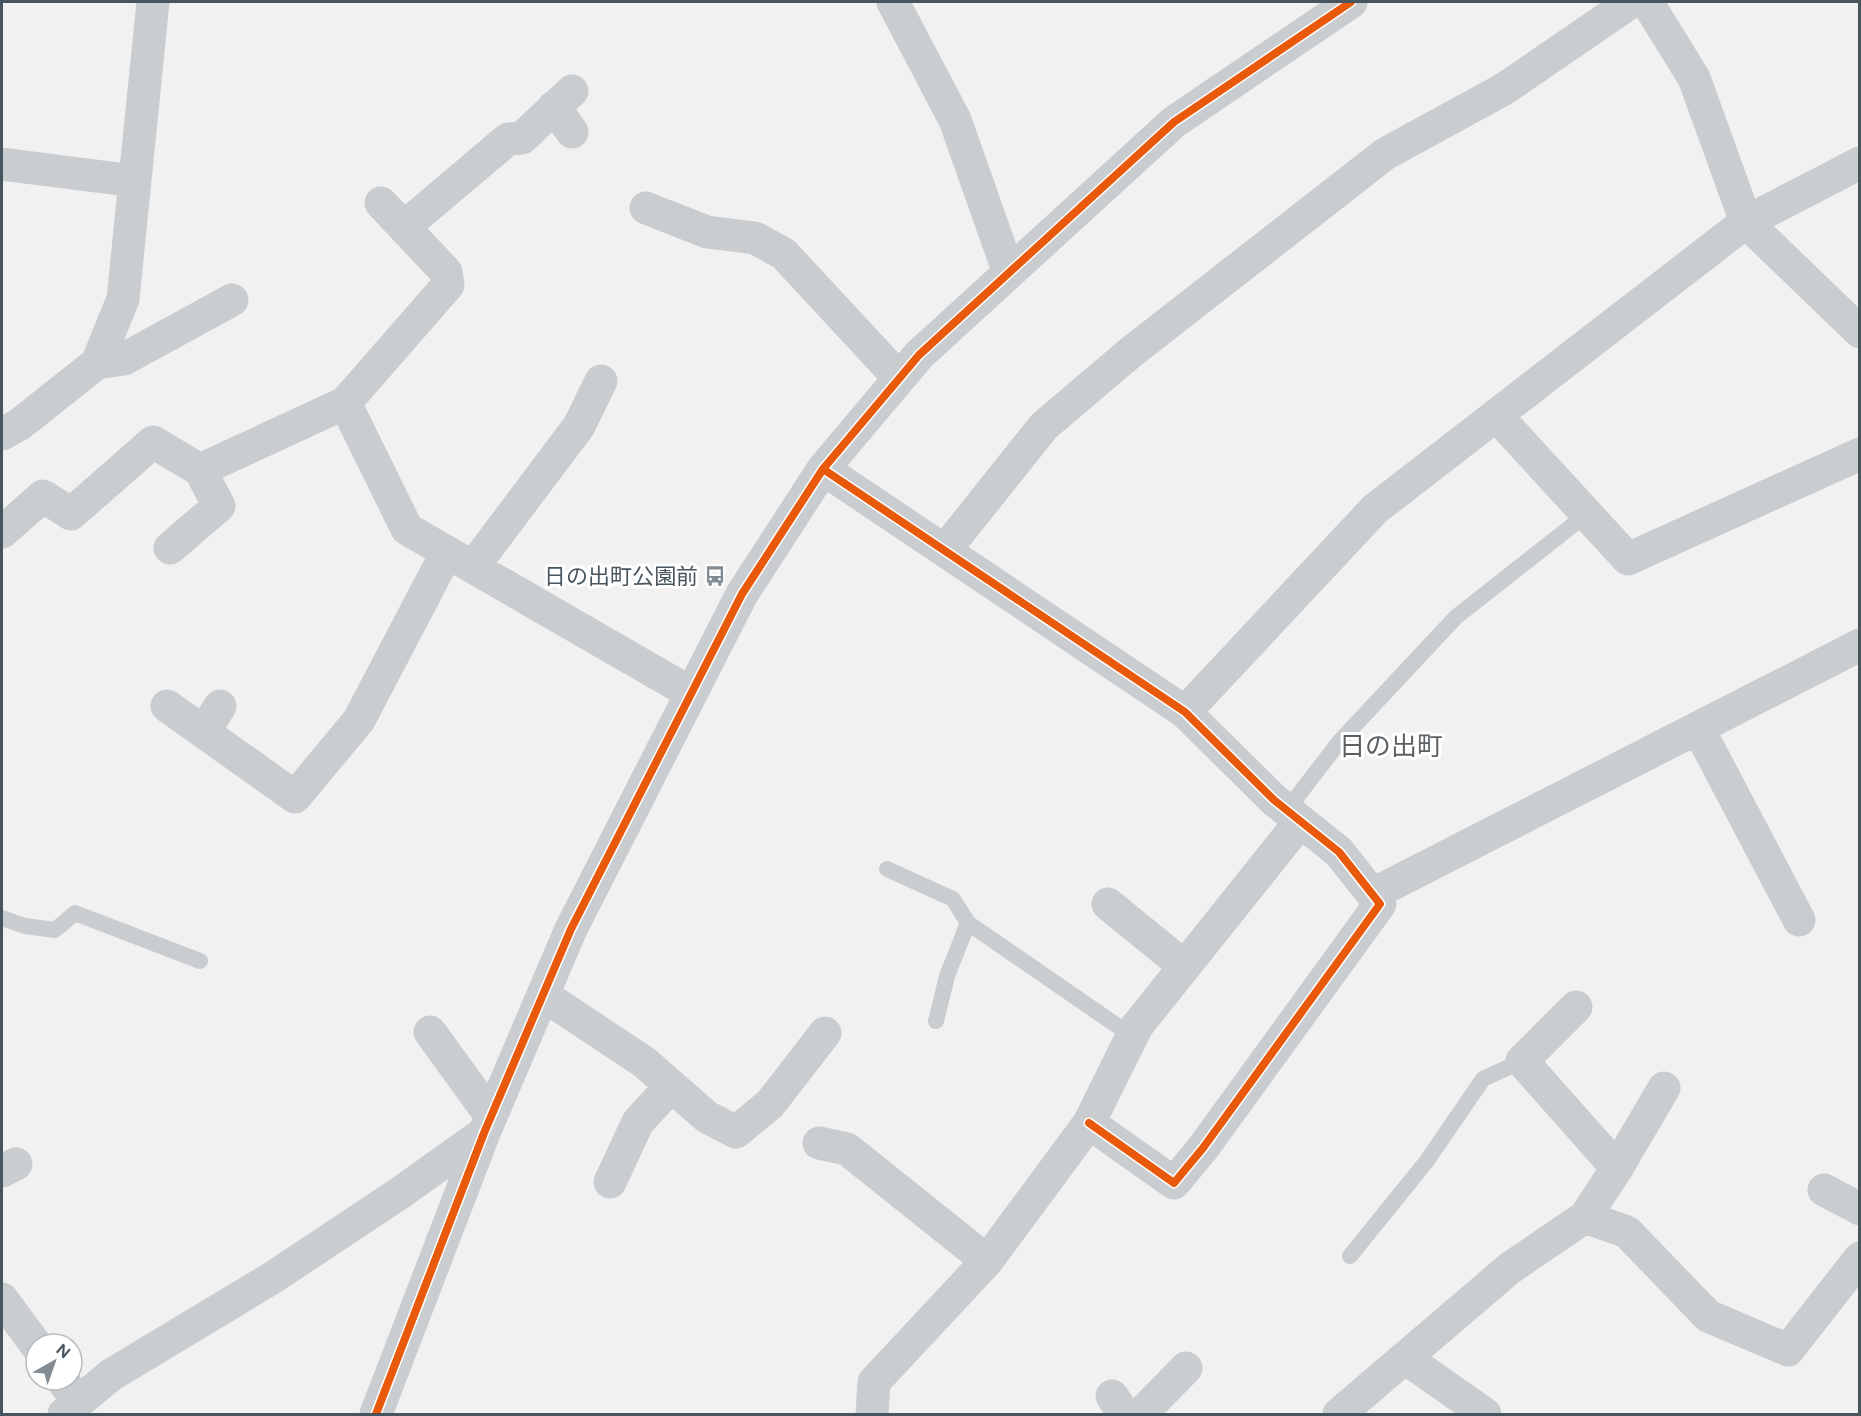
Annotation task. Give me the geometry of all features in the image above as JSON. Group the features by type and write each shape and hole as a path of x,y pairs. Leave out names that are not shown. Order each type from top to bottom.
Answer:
{"street":[{"path":"2,434 20,424 97,363 123,299 153,2"},
{"path":"893,2 955,120 1009,273"},
{"path":"376,1414 488,1124 571,929 742,594 823,469 919,354 1174,122 1351,2"},
{"path":"945,550 1044,426 1130,353 1385,154 1504,89 1631,2"},
{"path":"1647,2 1694,78 1746,222 1860,332"},
{"path":"404,227 508,139 522,138 566,110"},
{"path":"1185,712 1375,509 1746,222 1860,163"},
{"path":"2,164 135,182"},
{"path":"200,471 345,403 448,285 446,272 381,203"},
{"path":"646,208 707,232 755,238 784,254 899,378"},
{"path":"97,363 124,359 232,300"},
{"path":"167,706 212,719 295,797 359,720 460,560 579,426 601,381"},
{"path":"345,403 407,530 691,693"},
{"path":"1496,415 1629,559 1860,453"},
{"path":"2,532 44,496 71,514 153,442 200,471 219,506 170,548"},
{"path":"823,469 1185,712 1293,816 1339,852 1380,904 1203,1148 1174,1183 1089,1123"},
{"path":"1373,894 1860,645"},
{"path":"1698,728 1799,920"},
{"path":"872,1414 874,1382 987,1261 1089,1123 1137,1026 1184,966 1293,816"},
{"path":"1108,904 1184,966"},
{"path":"543,994 644,1062 707,1117 736,1132 770,1104 825,1033"},
{"path":"1576,1007 1522,1061 1617,1168"},
{"path":"430,1032 488,1124"},
{"path":"610,1182 638,1122 671,1086"},
{"path":"1339,1414 1510,1268 1585,1217 1664,1089"},
{"path":"68,1399 272,1278 400,1193 488,1124"},
{"path":"819,1143 847,1149 987,1261"},
{"path":"1824,1190 1860,1209"},
{"path":"1585,1217 1627,1232 1708,1316 1788,1350 1860,1258"},
{"path":"2,1299 26,1332"},
{"path":"1405,1358 1485,1414"},
{"path":"1141,1414 1186,1368"}],"lane":[{"path":"1293,816 1340,741 1456,617 1587,514"},
{"path":"887,869 953,899 968,923 1132,1036"},
{"path":"2,918 25,926 55,930 75,913 200,961"},
{"path":"936,1021 947,976 968,923"},
{"path":"1350,1256 1426,1162 1483,1079 1522,1061"}],"cycle path":[{"path":"376,1414 484,1133 571,929 742,594 823,469 919,355 1174,122 1351,2"},
{"path":"823,469 1185,712 1274,800 1339,852 1380,904 1203,1148 1174,1183 1089,1123"}],"place":[{"name":"日の出町公園前","path":"715,576"}],"district":[{"name":"日の出町","path":"1391,746"}]}
